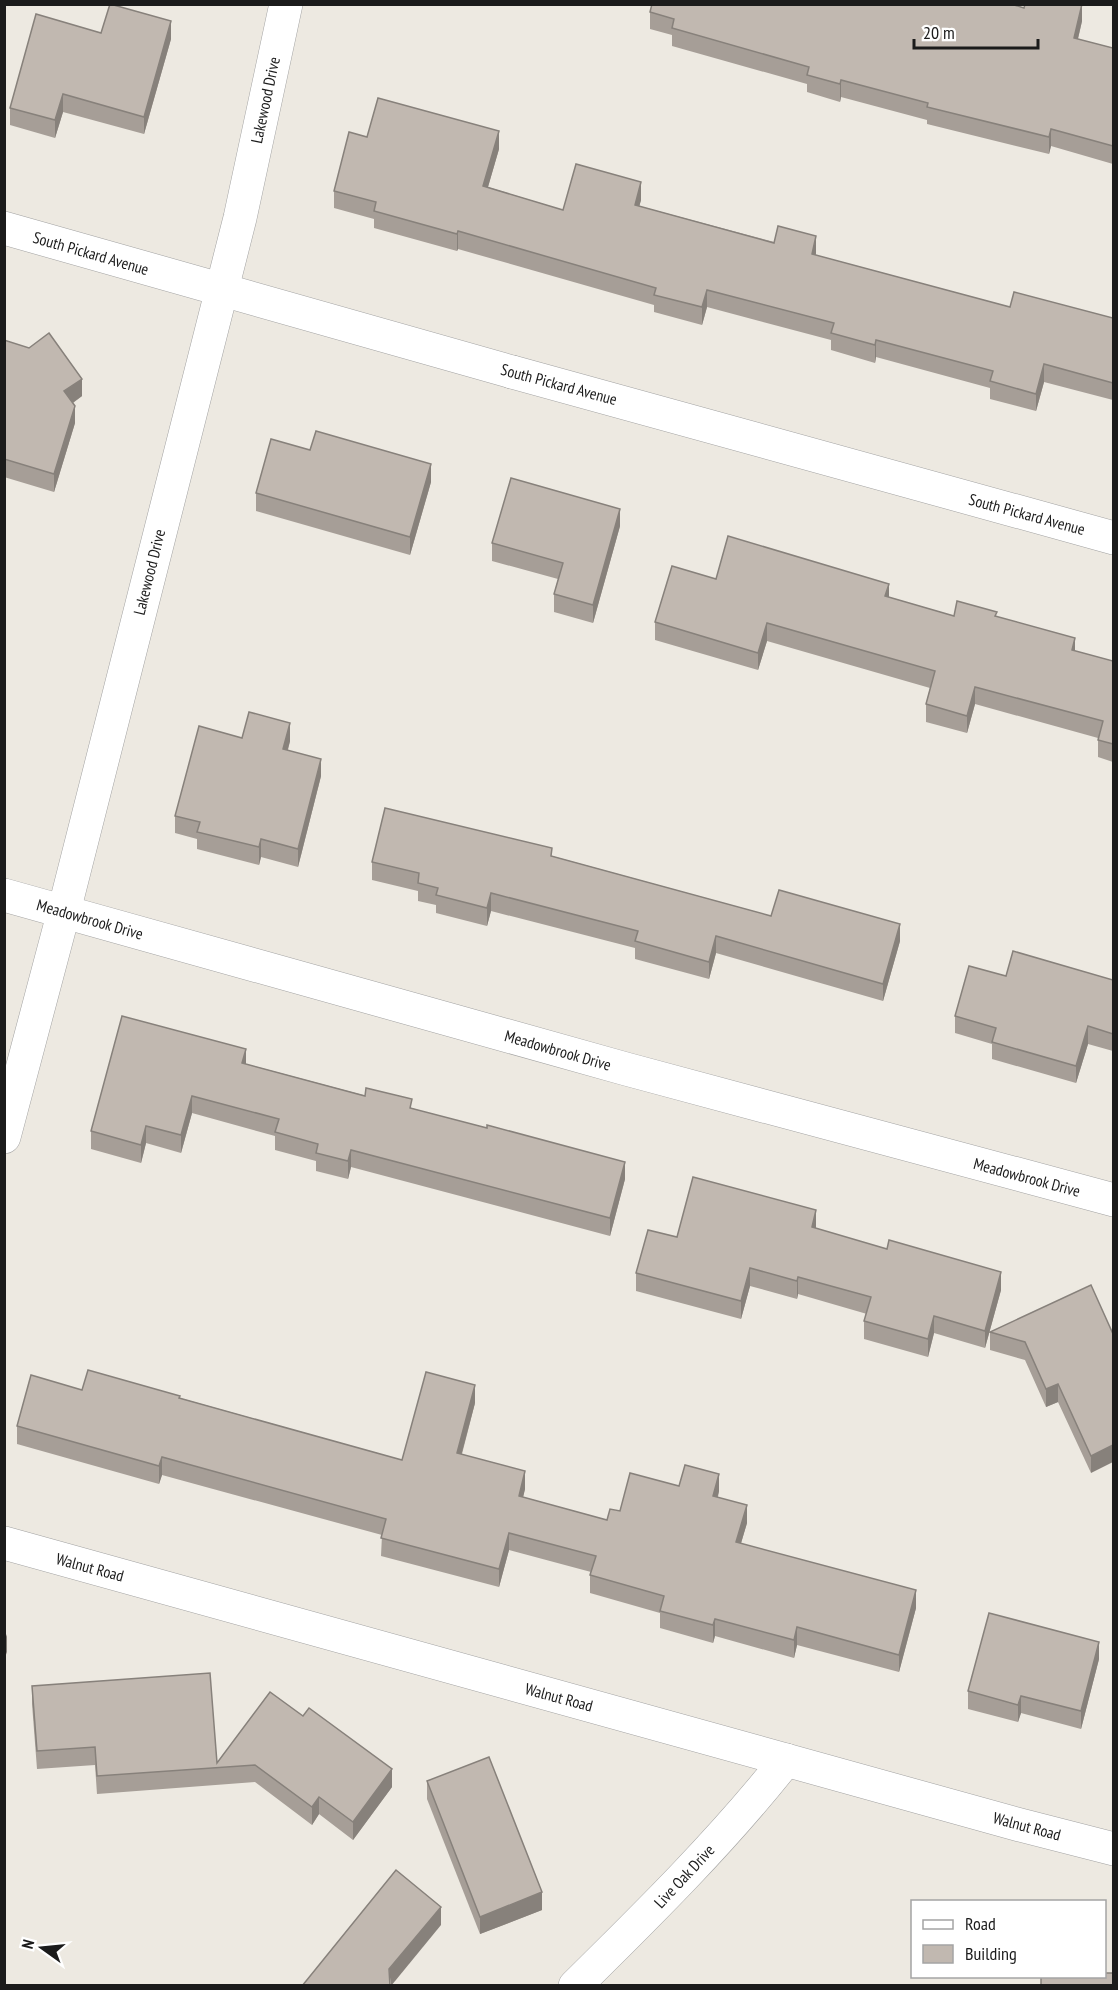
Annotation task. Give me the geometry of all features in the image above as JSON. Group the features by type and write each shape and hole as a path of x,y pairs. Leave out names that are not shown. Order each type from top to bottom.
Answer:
{"street":[{"name":"Lakewood Drive","path":"4,1137 64,911 240,218 286,4"},
{"name":"South Pickard Avenue","path":"4,228 512,372 1113,538"},
{"name":"Meadowbrook Drive","path":"4,895 637,1072 1113,1200"},
{"name":"Walnut Road","path":"4,1543 1113,1849"},
{"name":"Live Oak Drive","path":"575,1986 642,1920 745,1810 786,1760"}],"building":[{"path":"110,4 171,21 144,117 63,94 55,120 10,108 36,14 101,33"},
{"path":"652,4 1011,4 1024,8 1025,4 1082,4 1074,38 1113,48 1113,146 1051,129 1049,137 927,107 928,103 841,80 840,84 807,75 809,67 672,28 674,19 650,12"},
{"path":"378,98 499,131 483,186 563,210 576,164 641,182 635,205 774,243 778,226 816,236 812,254 1010,307 1014,292 1113,318 1113,383 1044,364 1036,394 990,381 993,371 876,340 875,345 831,333 834,323 707,290 702,307 654,295 656,288 458,231 457,234 374,211 376,202 334,191 349,132 367,137"},
{"path":"49,333 82,379 64,391 75,406 54,474 4,459 4,340 29,348"},
{"path":"316,431 431,464 410,537 256,493 271,439 310,450"},
{"path":"511,478 620,509 593,605 554,594 563,563 492,543"},
{"path":"728,536 889,584 885,596 954,616 957,601 997,612 995,616 1075,638 1072,650 1113,661 1113,744 1098,740 1103,721 975,687 967,716 926,704 935,671 767,623 758,653 655,622 672,566 716,579"},
{"path":"249,712 290,723 283,749 321,759 298,849 261,839 259,847 197,832 200,822 175,816 199,726 242,738"},
{"path":"385,808 552,848 551,856 771,916 779,890 900,924 883,984 716,936 709,962 635,941 638,931 491,893 487,908 436,895 438,888 418,883 419,873 372,862"},
{"path":"1013,951 1113,980 1113,1034 1088,1026 1076,1066 992,1042 996,1028 955,1016 969,966 1006,976"},
{"path":"122,1016 246,1049 242,1063 365,1096 366,1088 412,1099 410,1108 487,1128 487,1125 625,1162 610,1218 351,1150 348,1161 316,1153 318,1144 275,1132 279,1119 192,1096 181,1135 146,1126 141,1145 91,1131"},
{"path":"693,1177 816,1210 812,1227 887,1249 889,1240 1001,1272 985,1331 934,1316 928,1339 864,1321 871,1297 798,1277 797,1281 750,1268 741,1301 636,1273 648,1230 677,1237"},
{"path":"1091,1285 1113,1334 1113,1445 1091,1456 1058,1384 1046,1389 1025,1342 990,1332"},
{"path":"88,1370 180,1396 179,1398 402,1460 426,1372 475,1385 457,1453 525,1471 519,1496 607,1520 610,1509 620,1511 630,1473 679,1486 685,1465 719,1474 713,1496 747,1505 736,1542 916,1590 899,1655 797,1627 794,1640 715,1619 713,1625 660,1611 664,1596 590,1575 596,1556 509,1533 499,1569 381,1538 386,1519 162,1457 159,1466 17,1426 31,1375 82,1390"},
{"path":"989,1613 1099,1642 1081,1711 1021,1696 1018,1705 968,1691"},
{"path":"210,1673 217,1763 270,1692 303,1716 309,1708 392,1769 353,1822 319,1797 312,1807 255,1765 97,1776 95,1747 37,1751 32,1686"},
{"path":"489,1757 542,1892 480,1917 427,1781"},
{"path":"396,1870 441,1907 389,1969 390,1986 302,1986"},
{"path":"1106,1973 1113,1973 1113,1986 1041,1986 1041,1978 1106,1978"}]}
